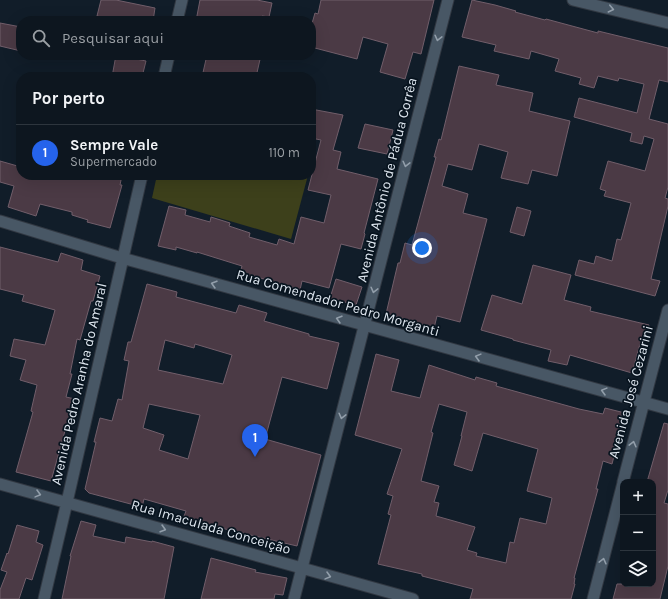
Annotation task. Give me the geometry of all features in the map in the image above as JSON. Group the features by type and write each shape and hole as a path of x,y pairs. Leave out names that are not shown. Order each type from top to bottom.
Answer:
{"street":[{"path":"178,16 182,0"},
{"name":"Avenida Antônio de Pádua Corrêa","path":"294,599 448,0"},
{"path":"573,0 668,23"},
{"path":"165,72 168,60"},
{"name":"Avenida Pedro Aranha do Amaral","path":"44,599 141,180"},
{"name":"Rua Comendador Pedro Morganti","path":"0,221 122,258 668,409"},
{"name":"Avenida José Cezarini","path":"624,479 668,310"},
{"name":"Rua Imaculada Conceição","path":"0,484 413,599"},
{"name":"Avenida José Cezarini","path":"593,599 620,494"}],"green space":[{"path":"156,180 307,180 291,239 152,198"}],"building":[{"path":"101,0 116,0 155,8 154,16 97,16"},
{"path":"200,0 257,0 272,3 269,16 197,16"},
{"path":"321,0 434,0 421,54 413,52 405,79 380,72 388,44 363,37 357,59 316,48 316,16 314,16 315,13 318,14"},
{"path":"472,0 598,33 598,31 668,48 668,82 659,80 649,119 668,124 668,187 665,198 668,199 668,206 651,279 660,281 655,296 575,275 579,260 594,264 596,256 612,261 617,239 621,240 631,203 604,196 606,191 600,189 608,161 645,171 654,139 644,136 642,144 630,141 632,133 574,117 579,98 637,113 644,84 619,78 618,81 598,76 594,88 579,84 581,78 555,71 559,59 531,51 529,59 494,51 496,45 462,37"},
{"path":"0,23 16,26 16,50 0,46"},
{"path":"115,60 146,61 143,72 113,72"},
{"path":"206,60 260,60 257,72 203,72"},
{"path":"459,66 499,75 496,85 533,93 529,111 570,121 557,176 532,170 528,184 501,178 508,152 479,144 472,170 448,164 442,186 468,194 463,213 487,219 460,322 437,316 434,328 386,314 398,263 400,263 405,243 412,245 436,157 434,157 439,139 441,140"},
{"path":"316,110 343,115 333,150 341,152 337,169 378,179 361,249 341,244 329,288 302,281 300,290 240,273 242,266 197,252 176,247 176,250 158,246 169,206 186,210 185,215 210,222 211,217 230,223 229,226 250,233 249,237 277,245 279,239 294,244 301,217 324,223 331,195 308,190 311,180 316,180 316,159 321,140 316,139"},
{"path":"365,124 393,130 387,154 358,148"},
{"path":"0,161 16,166 16,180 121,180 120,185 122,185 110,228 87,222 88,220 72,215 72,212 40,204 36,216 8,207 14,186 0,182"},
{"path":"517,207 531,211 524,236 510,232"},
{"path":"0,247 58,262 61,253 83,260 81,270 100,276 80,340 77,339 70,374 72,374 66,397 75,399 51,481 16,472 33,412 31,411 37,385 20,380 26,360 10,356 14,339 45,345 55,310 22,301 24,295 0,289"},
{"path":"533,265 571,275 564,300 591,307 590,311 649,325 643,345 640,344 632,373 570,355 567,365 548,361 551,350 481,330 492,295 522,304"},
{"path":"336,279 362,287 356,305 330,298"},
{"path":"147,284 177,292 176,297 236,313 239,305 267,313 264,321 309,334 309,336 339,343 327,389 282,377 265,439 321,455 297,546 183,519 186,511 144,499 142,507 89,493 85,489 100,418 112,421 118,399 122,400 129,361 124,360 128,342 131,342","holes":["165,340 194,348 195,344 232,355 223,384 158,370","149,404 200,415 188,459 159,450 164,435 143,428"]},
{"path":"376,354 399,360 391,391 420,398 429,365 475,380 476,377 497,383 496,386 579,409 603,414 605,408 625,413 612,464 603,461 596,489 598,489 574,578 575,584 571,599 470,599 473,589 422,576 422,574 378,564 391,515 388,514 393,496 387,494 402,449 355,435","holes":["439,404 467,412 454,465 472,471 483,433 538,449 527,491 552,498 546,524 520,518 514,543 510,542 506,563 476,556 477,553 467,550 475,527 436,516 439,503 434,502 439,486 421,481 433,433 431,432"]},
{"path":"664,423 668,424 668,490 664,503 668,504 668,566 660,599 613,599 617,584 620,584 620,587 656,587 656,479 648,479"},
{"path":"81,521 96,525 93,536 125,543 126,537 152,541 174,547 164,599 62,599 70,556"},
{"path":"17,525 39,531 36,542 43,545 32,580 26,578 19,599 0,599 0,590 7,572 1,570 7,553 8,554"},
{"path":"211,558 256,570 255,572 287,578 283,595 275,594 274,599 201,599"}],"place":[{"name":"Sempre Vale","path":"255,457"}]}
